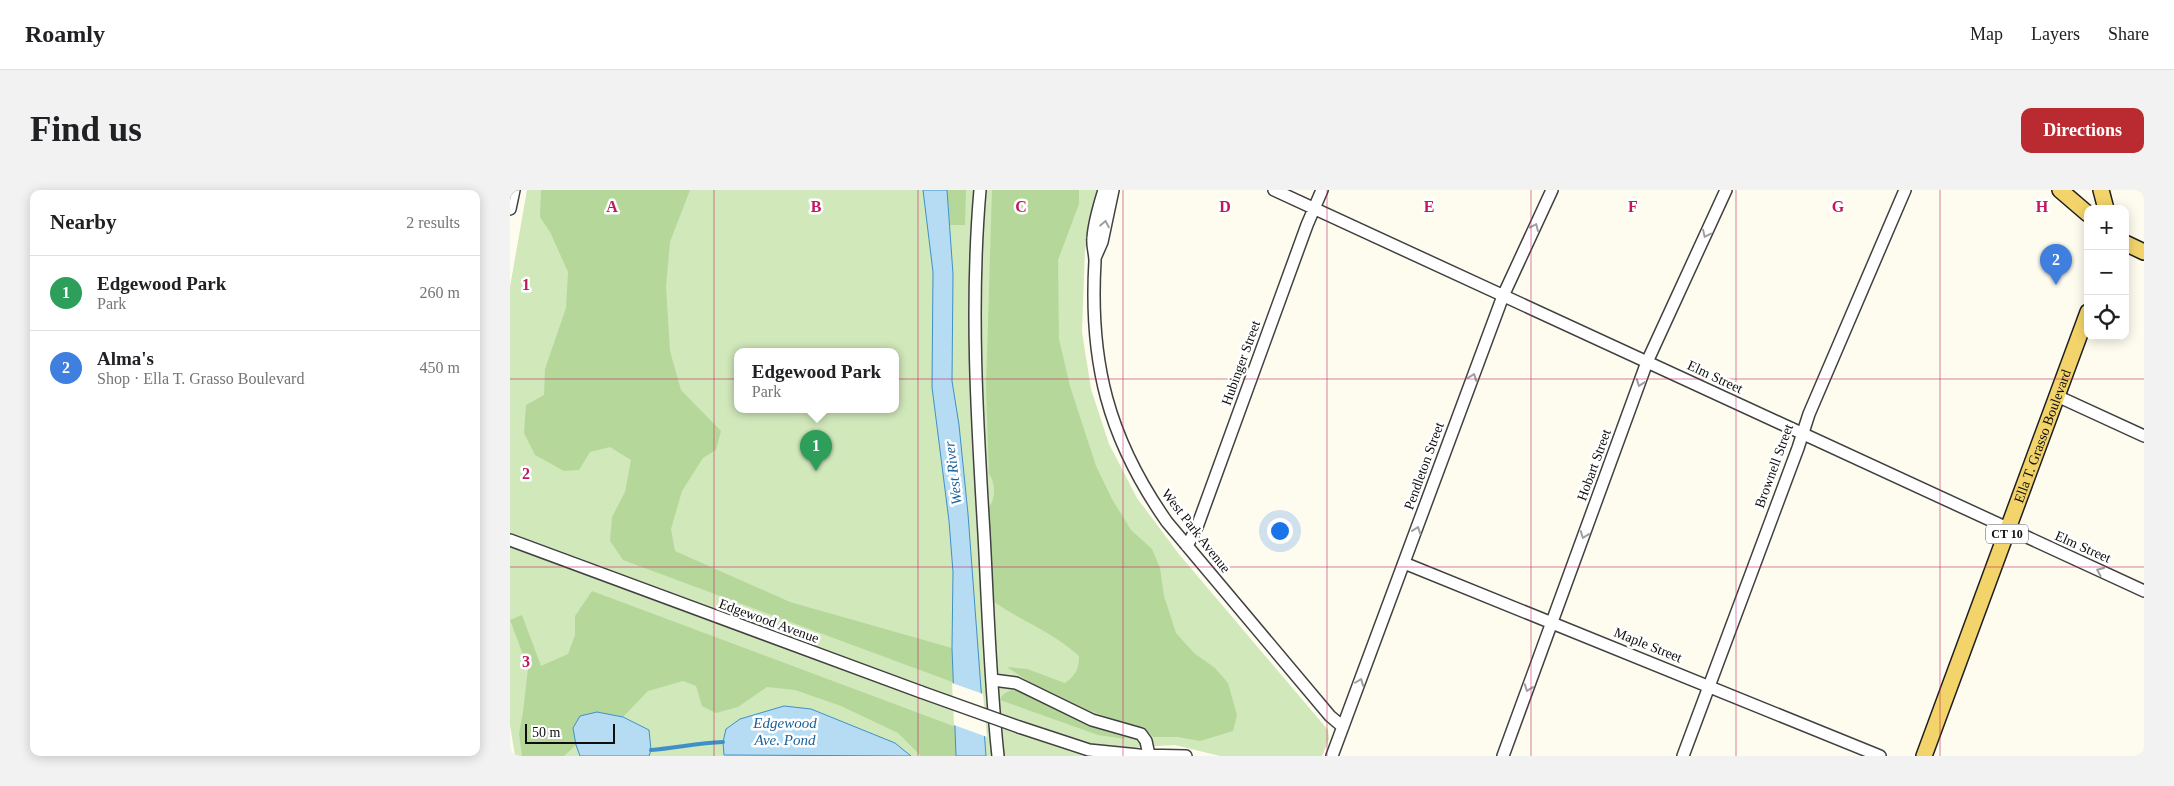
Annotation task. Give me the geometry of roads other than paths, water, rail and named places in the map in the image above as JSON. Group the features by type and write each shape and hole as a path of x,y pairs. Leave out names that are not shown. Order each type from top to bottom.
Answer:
{"main road":[{"path":"2060,190 2084,211"},
{"path":"2101,190 2105,205"},
{"path":"2129,245 2144,252"},
{"name":"Ella T. Grasso Boulevard","path":"1924,756 2084,323"}],"street":[{"path":"510,209 514,190"},
{"path":"980,190 976,284 976,408 998,756"},
{"name":"West Park Avenue","path":"1104,190 1092,240 1095,258 1092,286 1094,333 1100,375 1109,411 1121,442 1148,496 1187,546 1342,728"},
{"name":"West Park Avenue","path":"1095,258 1102,242 1113,190"},
{"name":"Elm Street","path":"1274,190 2144,591"},
{"name":"Hubinger Street","path":"1187,546 1197,527 1322,190"},
{"name":"Pendleton Street","path":"1332,756 1503,296 1552,190"},
{"name":"Hobart Street","path":"1503,756 1647,362 1726,190"},
{"name":"Brownell Street","path":"1683,756 1808,414 1905,190"},
{"path":"2057,396 2144,436"},
{"name":"Edgewood Avenue","path":"510,540 1019,728 1088,756"},
{"name":"Maple Street","path":"1404,563 1880,756"},
{"path":"993,680 1016,683 1092,720 1140,734 1146,741 1149,755"},
{"name":"Edgewood Avenue","path":"1019,728 1089,750 1186,756"}],"water":[{"name":"West River","path":"923,190 947,190 953,274 952,381 959,425 968,514 986,756 956,756 952,648 953,572 949,521 932,387 933,272"},
{"name":"Edgewood Ave. Pond","path":"784,706 811,709 895,743 911,756 724,755 723,742 726,729 740,719"},
{"path":"597,712 623,717 649,730 651,750 649,756 580,756 573,728 580,716"}],"waterway":[{"path":"651,750 723,742"}],"place":[{"name":"Alma's","path":"2056,285"},
{"name":"Edgewood Park","path":"816,471"}]}
